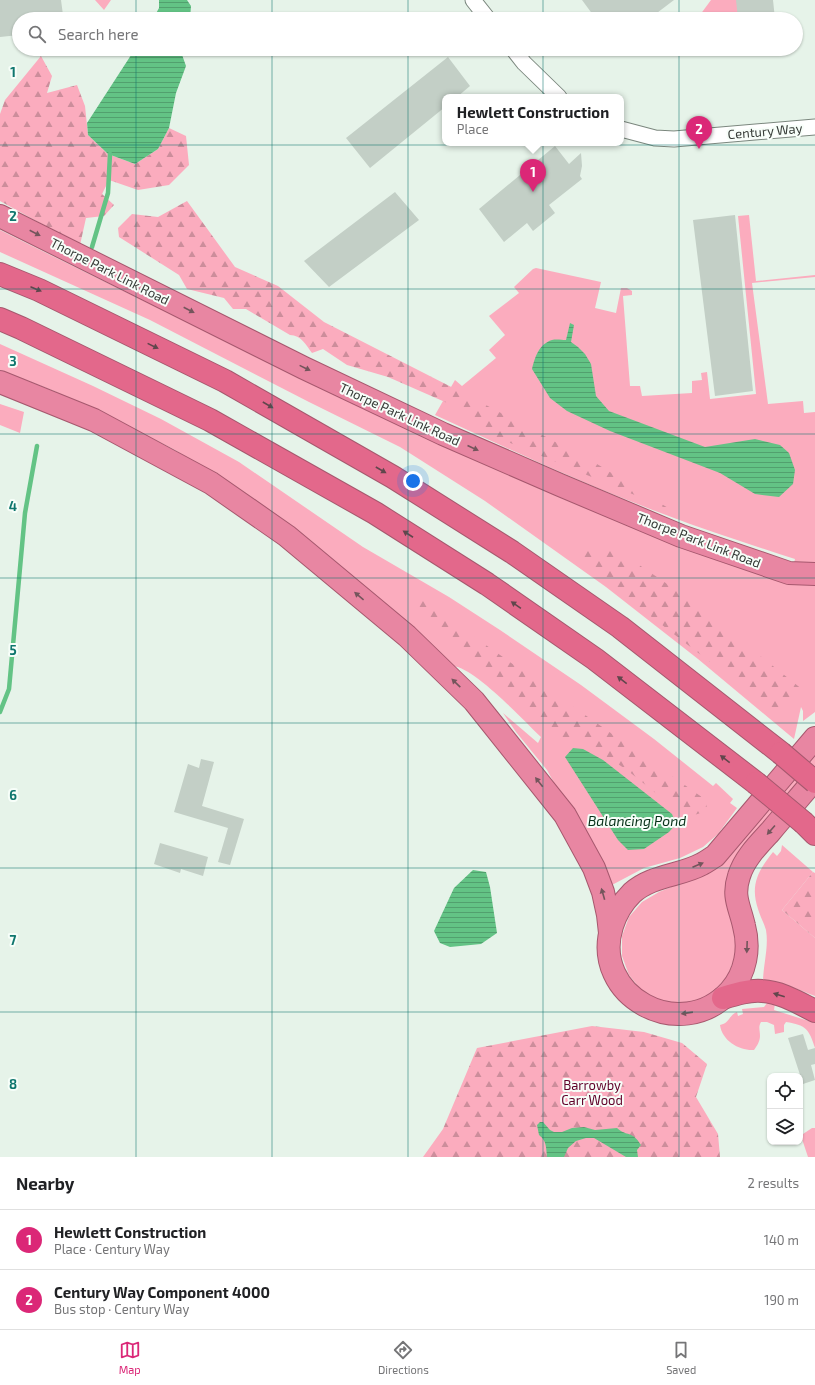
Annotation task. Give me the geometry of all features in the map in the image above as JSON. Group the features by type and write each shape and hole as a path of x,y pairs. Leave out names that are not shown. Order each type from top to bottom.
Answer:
{"highway":[{"name":"Thorpe Park Link Road","path":"0,216 304,368 443,434 681,536 789,573 815,574"},
{"path":"0,274 39,290 225,381 393,477 512,552 620,627 781,753 815,782"},
{"path":"0,319 210,420 375,513 487,584 595,660 756,783 810,828"},
{"path":"0,382 94,420 211,483 287,536 407,636 474,701 565,815 594,868 603,892 608,915 611,964 616,977 624,989 634,998 658,1012 686,1014 708,1008 723,998 738,980 746,959 746,935 736,900 736,889 739,875 749,857 815,779"},
{"path":"610,933 614,918 622,904 633,892 646,883 701,864 714,856 815,738"},
{"path":"723,998 742,992 763,991 782,996 815,1011"}],"street":[{"path":"518,56 556,94"},
{"name":"Century Way","path":"624,130 655,138 674,139 815,127"}],"green space":[{"path":"95,0 111,0 104,10"},
{"path":"711,0 739,0 740,12 702,12"},
{"path":"41,56 52,76 47,93 77,85 85,106 88,135 108,154 135,164 158,149 169,128 186,136 189,165 169,185 138,190 109,180 102,194 114,205 104,216 86,218 80,245 0,201 0,114 5,100"},
{"path":"187,201 235,267 278,286 324,322 467,395 597,464 673,511 491,435 461,409 388,377 347,365 323,349 312,353 300,339 294,335 290,335 246,309 233,309 224,298 187,289 179,275 119,237 118,228 132,214 158,217"},
{"path":"749,215 756,281 815,275 815,277 752,283 768,404 803,401 804,413 815,412 815,563 794,563 795,559 698,527 637,504 549,467 435,415 455,380 462,386 496,358 489,350 505,335 489,316 519,293 514,287 533,269 536,268 601,282 595,308 616,313 621,288 627,288 632,291 632,295 623,296 630,386 640,386 642,396 692,393 692,381 702,380 701,373 707,372 710,399 756,394 738,216"},
{"path":"0,230 326,389 466,455 560,497 656,536 744,569 775,579 803,584 815,584 815,712 803,721 803,711 801,707 794,739 698,659 606,587 485,501 400,447 150,320 0,252"},
{"path":"0,344 161,419 239,462 363,547 449,597 581,685 654,739 713,786 716,783 733,799 730,803 737,808 718,834 703,847 680,858 644,868 610,886 547,770 516,732 503,713 538,743 541,737 486,685 462,669 453,666 227,483 175,450 128,426 54,391 0,370"},
{"path":"0,404 24,412 20,433 0,425"},
{"path":"579,548 620,552 685,596 803,690 780,716 578,560"},
{"path":"419,598 706,800 707,811 691,816 678,811 627,770 577,737 559,737 464,654 415,602"},
{"path":"815,756 815,772 739,860 735,957 728,975 715,991 698,1001 678,1004 659,1000 641,990 629,975 622,956 622,936 629,917 642,902 659,892 686,881 759,820"},
{"path":"782,845 813,872 782,910 815,938 815,996 783,985 763,983 767,936 756,900 755,885 763,866 773,852 777,856 781,851"},
{"path":"813,872 815,873 815,938 782,910"},
{"path":"767,1003 775,1003 774,1010 815,1023 815,1048 811,1036 806,1029 786,1022 784,1025 784,1032 775,1034 774,1025 767,1022 761,1022 759,1027 759,1040 754,1050 738,1047 732,1044 724,1036 720,1025 726,1023 732,1015 737,1012 738,1016 743,1014 742,1009 764,1007"},
{"name":"Barrowby Carr Wood","path":"592,1026 644,1032 682,1043 707,1064 696,1097 718,1134 720,1157 423,1157 443,1129 477,1048"},
{"path":"812,1128 815,1128 815,1157 808,1157 803,1142 803,1134"}],"water":[{"path":"159,0 187,0 191,6 191,12 157,12 159,8"},
{"path":"130,56 182,56 186,66 176,93 169,128 158,149 135,164 108,154 88,135 87,123"},
{"path":"570,323 574,325 571,342 585,354 591,364 596,396 609,411 705,447 755,439 780,445 789,453 795,470 793,484 779,497 755,494 720,473 610,431 567,411 550,398 532,369 536,356 544,345 552,340 566,340"},
{"name":"Balancing Pond","path":"573,748 583,749 603,760 672,814 676,824 669,832 644,849 628,850 618,840 565,757"},
{"path":"473,870 486,872 490,887 497,933 481,944 450,947 440,943 434,931 454,888"},
{"path":"540,1122 543,1122 550,1130 554,1132 562,1132 572,1128 584,1127 595,1130 617,1128 632,1135 638,1140 641,1145 637,1150 638,1157 626,1157 594,1138 586,1138 576,1141 568,1148 564,1157 547,1157 546,1145 539,1135 537,1125"}],"building":[{"path":"0,0 61,0 63,12 12,12 12,36 0,37"},
{"path":"582,0 674,0 658,12 591,12"},
{"path":"736,0 773,0 774,12 737,12"},
{"path":"448,57 470,86 461,94 442,94 442,109 370,168 346,138"},
{"path":"555,146 569,164 581,153 582,166 580,176 582,179 549,205 555,213 533,231 527,223 504,242 479,209"},
{"path":"395,192 419,220 329,287 304,261"},
{"path":"735,215 753,391 715,396 693,220"},
{"path":"201,759 214,762 202,806 244,819 230,865 218,862 228,828 174,812 188,764 199,768"},
{"path":"160,843 208,857 203,876 181,869 180,873 154,864"},
{"path":"803,1034 808,1050 815,1048 815,1064 811,1065 815,1080 803,1084 803,1073 799,1073 788,1038"}],"waterway":[{"path":"92,247 108,193 110,154"},
{"path":"0,712 9,689 25,513 37,446"}],"place":[{"name":"Century Way Component 4000","path":"699,149"},
{"name":"Hewlett Construction","path":"533,192"}]}
